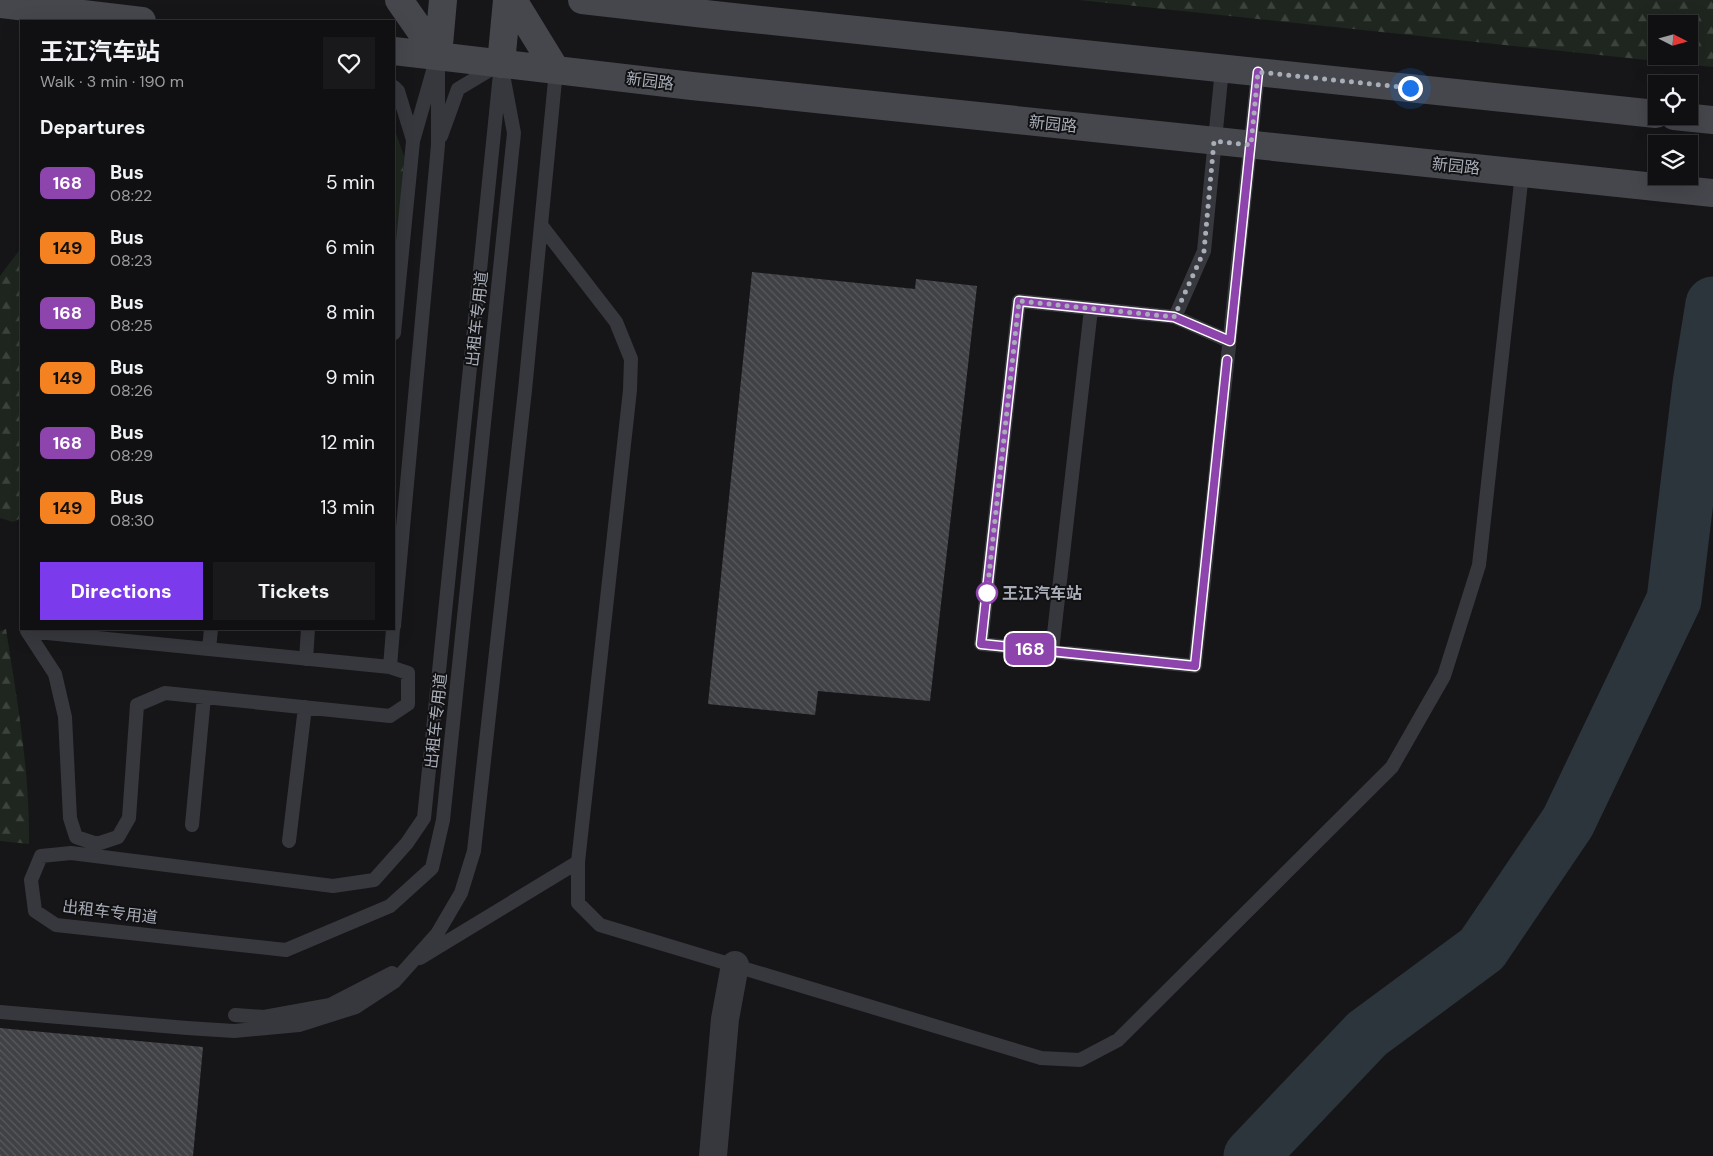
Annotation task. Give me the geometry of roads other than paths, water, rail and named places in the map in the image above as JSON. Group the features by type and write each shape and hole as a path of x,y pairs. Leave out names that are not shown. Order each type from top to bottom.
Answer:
{"main road":[{"path":"399,0 438,56"},
{"path":"438,56 443,0"},
{"path":"501,64 507,0"},
{"path":"513,0 556,70"},
{"path":"582,0 1648,113"},
{"path":"0,4 134,20"},
{"name":"新园路","path":"395,51 692,86 1713,193"},
{"path":"1698,118 1713,120"}],"street":[{"path":"713,1156 725,1019 735,965"}],"lane":[{"path":"395,323 413,141 438,56"},
{"path":"395,616 438,145 438,56"},
{"path":"438,145 458,89 501,64"},
{"name":"出租车专用道","path":"501,64 514,133 443,820 432,868 390,906 286,950 56,925 35,911 31,880 41,856 71,853 333,886 374,880 407,843 424,818 501,64"},
{"path":"1174,317 1204,251 1222,69"},
{"path":"0,1012 225,1030 299,1025 356,1007 379,992 394,982 437,934 461,893 474,851 525,390 556,70"},
{"path":"1230,341 1174,317 1019,301 981,644 1195,666 1230,341 1251,145 1258,72"},
{"path":"395,89 398,92 413,141"},
{"path":"541,225 616,322 631,359 629,400 578,862 578,903 600,925 1041,1058 1080,1060 1118,1040 1392,767 1444,676 1479,565 1522,173"},
{"path":"1052,651 1091,309"},
{"path":"27,630 112,634 209,649 390,667 408,673 408,704 390,716 165,693 137,705 129,818 118,837 97,844 76,836 70,818 65,717 55,674 27,630"},
{"path":"209,649 211,630"},
{"path":"306,658 308,630"},
{"path":"390,667 394,630"},
{"path":"192,825 204,697"},
{"path":"289,841 305,707"},
{"path":"234,1015 264,1017 330,1005 442,945 578,862"}],"waterway":[{"path":"1251,1156 1367,1034 1482,949 1568,822 1674,600 1700,384 1713,304"}],"place":[{"name":"王江汽车站","path":"987,593"}]}
